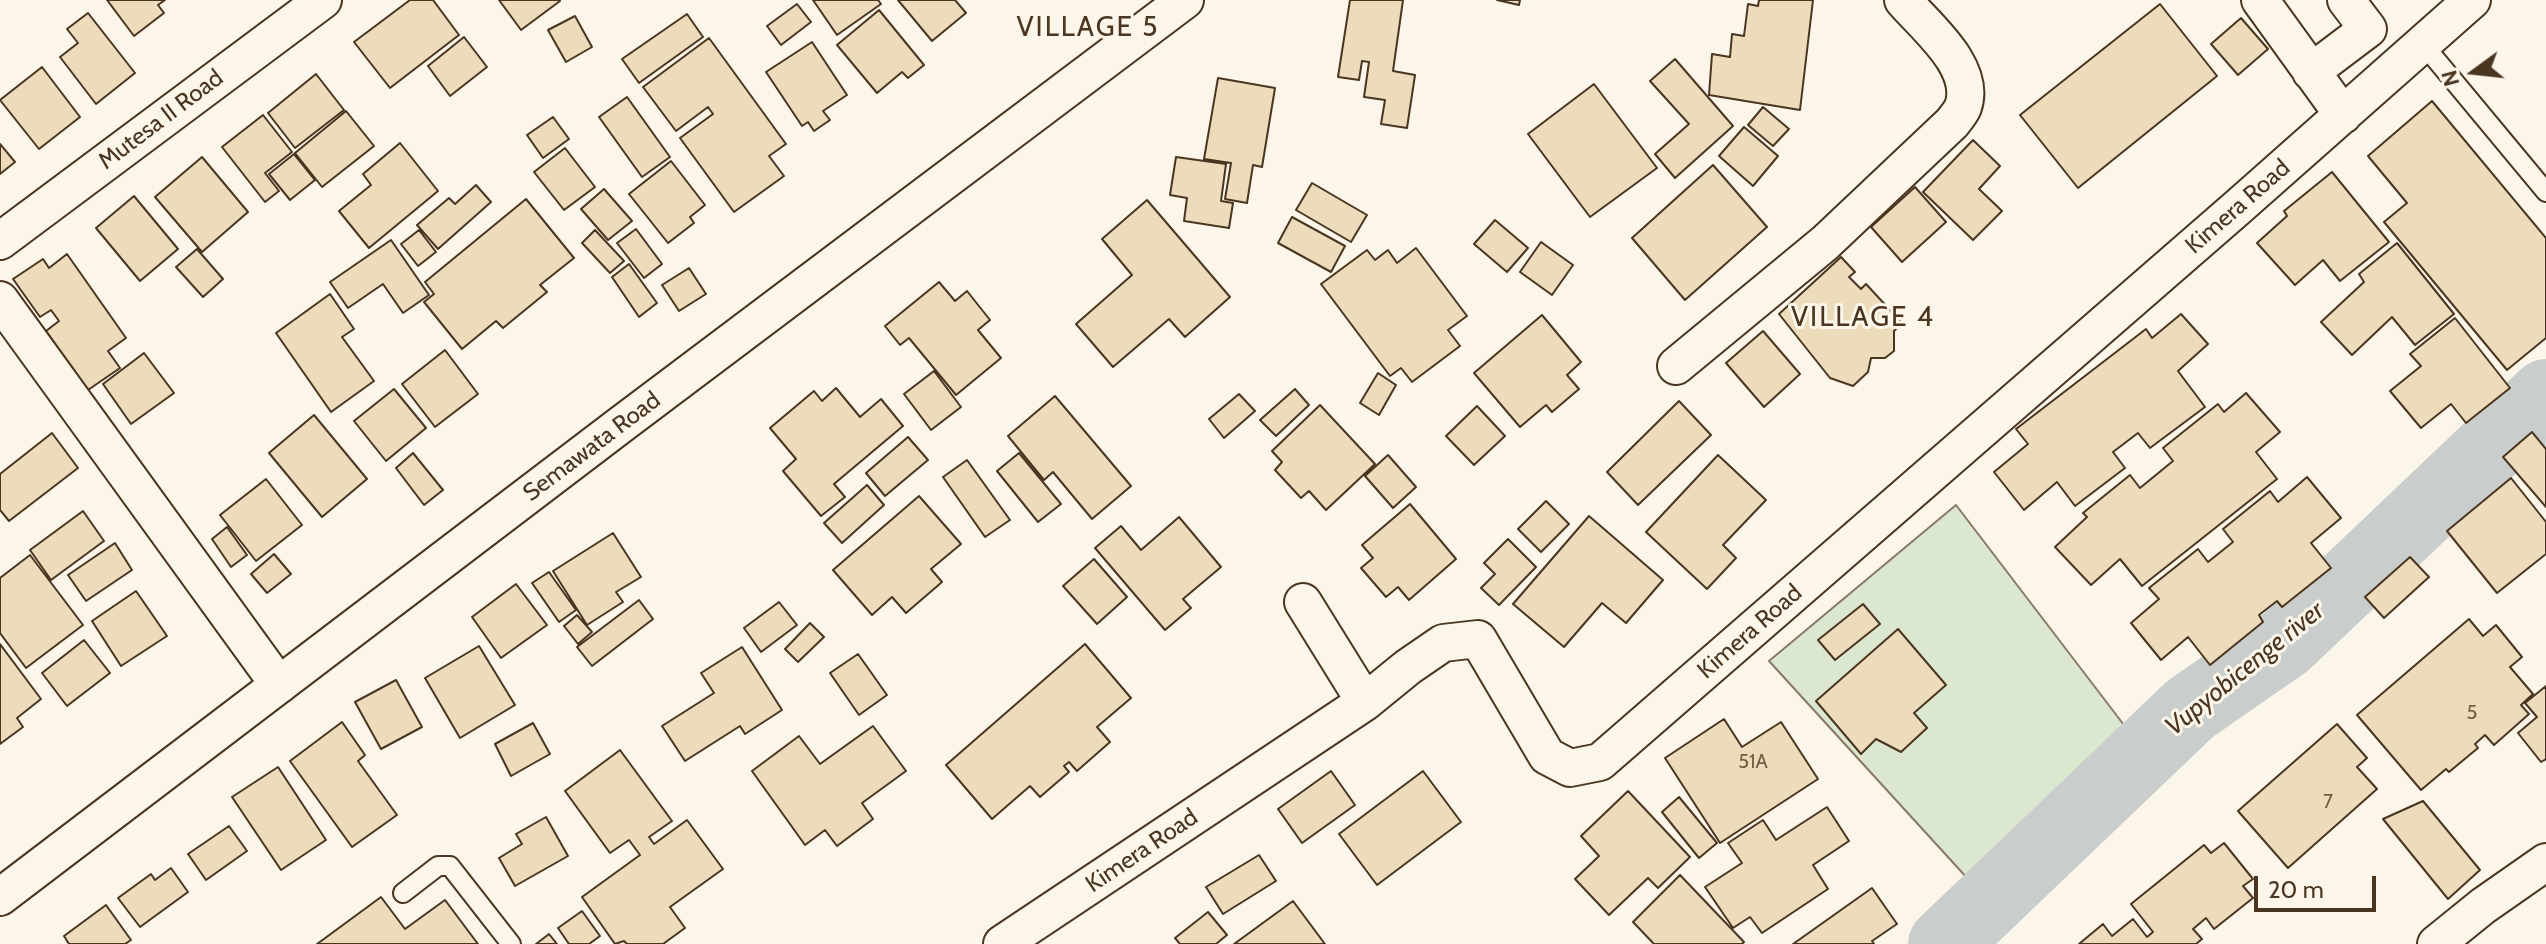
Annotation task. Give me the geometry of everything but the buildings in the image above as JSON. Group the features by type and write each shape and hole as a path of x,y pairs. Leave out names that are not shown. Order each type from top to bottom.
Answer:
{"street":[{"name":"Mutesa II Road","path":"0,241 323,0"},
{"name":"Semawata Road","path":"0,897 1185,0"},
{"path":"1676,366 1825,243 1952,123 1963,107 1965,93 1960,64 1903,0"},
{"path":"2260,0 2343,115"},
{"path":"2311,72 2368,29 2346,0"},
{"name":"Kimera Road","path":"1002,944 1365,702 1443,643 1478,639 1547,756 1570,768 1600,762 2472,0"},
{"path":"0,300 279,685"},
{"path":"1303,602 1365,702"},
{"path":"2436,944 2546,862"}],"lane":[{"path":"2423,44 2546,192"},
{"path":"403,893 438,866 450,866 511,944"}],"green space":[{"path":"1956,505 2127,729 1968,879 1769,661"}],"waterway":[{"name":"Vupyobicenge river","path":"1944,944 2190,709 2285,643 2546,395"}],"district":[{"name":"VILLAGE 5","path":"1088,28"},
{"name":"VILLAGE 4","path":"1863,318"}]}
